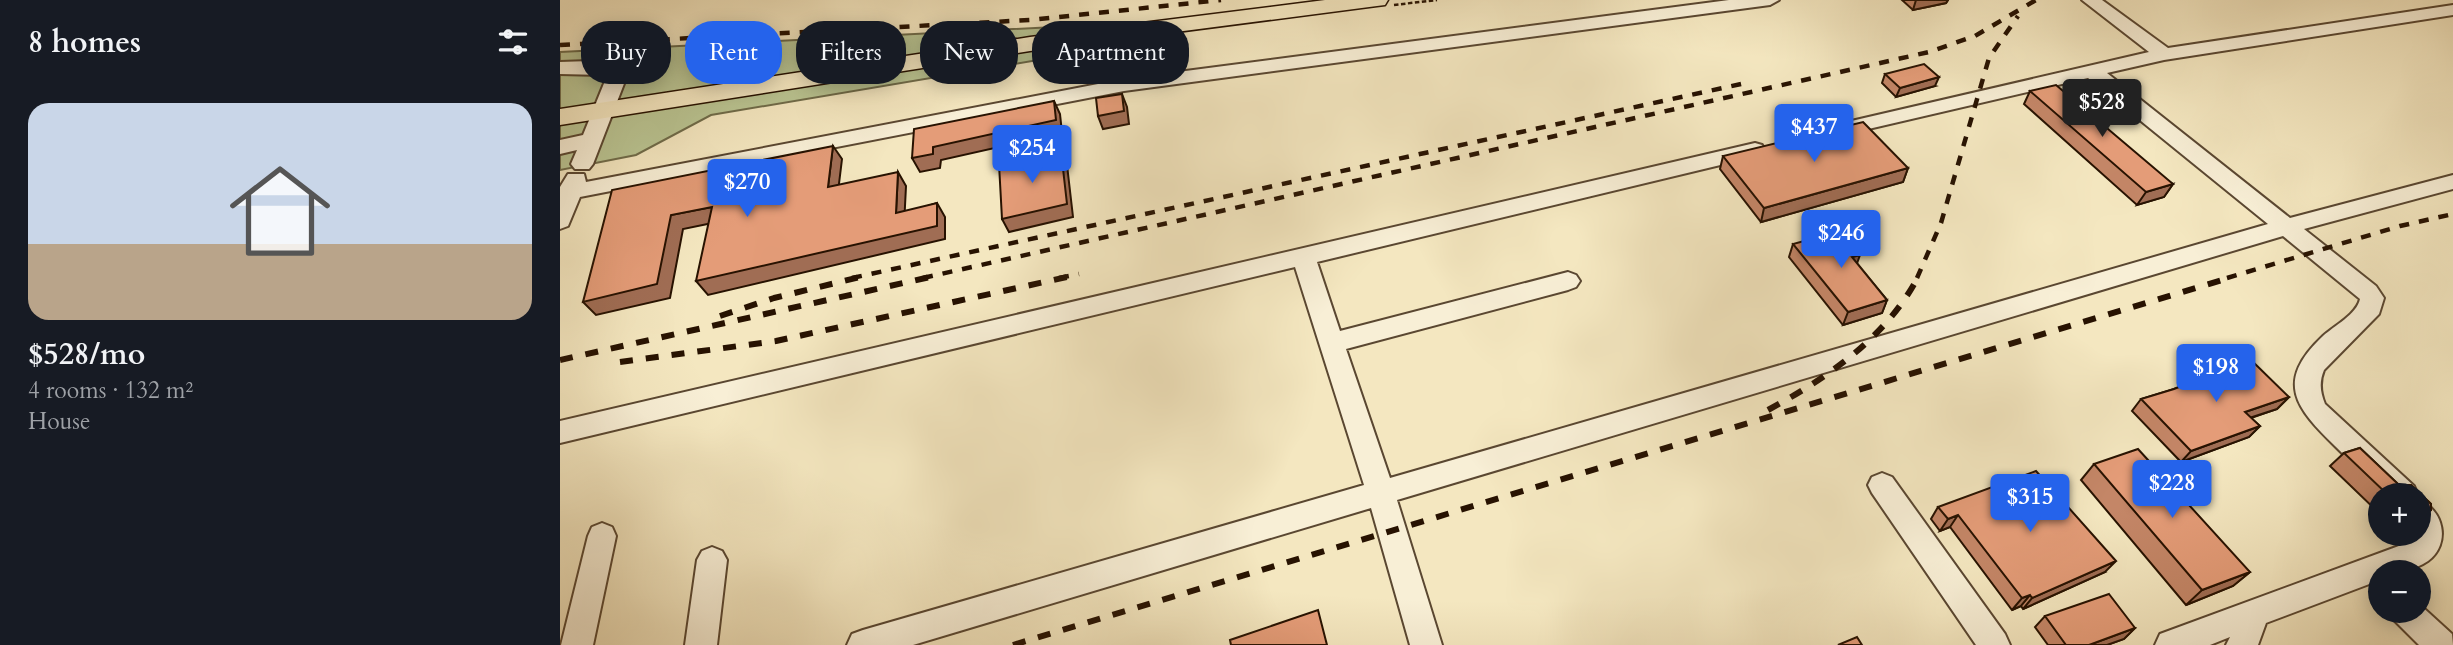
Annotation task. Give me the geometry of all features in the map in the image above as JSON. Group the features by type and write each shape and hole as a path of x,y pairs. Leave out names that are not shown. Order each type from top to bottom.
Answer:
{"main road":[{"path":"560,117 1030,44 1377,0"}],"lane":[{"path":"573,181 1124,85 1770,0"},
{"path":"2091,0 2164,54"},
{"path":"1816,135 2164,54 2453,10"},
{"path":"560,68 581,67"},
{"path":"2092,71 2356,279 2372,298 2367,313 2319,356 2307,383 2306,394 2316,411 2391,483"},
{"path":"560,84 581,80"},
{"path":"560,221 610,84"},
{"path":"560,147 591,140"},
{"path":"560,432 1776,145"},
{"path":"863,645 2289,226 2453,182"},
{"path":"2241,188 2261,220 2259,229 2247,239"},
{"path":"1303,257 1381,493 1426,645"},
{"path":"1331,343 1568,281"},
{"path":"1882,485 1994,645"},
{"path":"577,645 602,536"},
{"path":"2404,560 2422,546"},
{"path":"701,645 712,561"},
{"path":"2197,641 2255,613 2368,580"},
{"path":"2242,645 2255,613"},
{"path":"2418,623 2441,645"}],"green space":[{"path":"1032,28 1032,61 1018,63 1018,29"},
{"path":"906,34 920,34 920,80 906,82"},
{"path":"796,40 796,84 895,84 711,115 636,155 560,170 560,52 581,51 581,84 671,84 671,46 685,46 685,84 782,84 782,41"}],"building":[{"path":"1924,64 1939,77 1900,88 1885,74"},
{"path":"2056,85 2173,184 2146,192 2030,91"},
{"path":"1122,94 1124,111 1098,116 1096,98"},
{"path":"1054,101 1056,120 933,147 933,154 912,158 914,129"},
{"path":"1863,122 1908,168 1764,208 1723,156"},
{"path":"833,146 828,187 898,172 896,213 937,203 937,226 696,281 712,207 671,215 657,284 583,302 612,190"},
{"path":"1061,151 1067,204 1002,219 999,164"},
{"path":"1841,231 1860,255 1852,257 1887,300 1848,312 1793,244"},
{"path":"2249,358 2289,397 2245,412 2260,426 2191,451 2141,399 2174,389 2222,370 2219,368"},
{"path":"2360,448 2397,483 2375,483 2344,453"},
{"path":"2138,449 2250,572 2202,590 2094,464"},
{"path":"2036,471 2116,561 2032,598 2030,595 2022,598 1958,515 1948,519 1938,507"},
{"path":"2109,594 2135,628 2089,645 2066,645 2045,616"},
{"path":"1318,610 1327,645 1231,645 1230,640"},
{"path":"1857,637 1862,645 1838,645"}],"railway":[{"path":"560,45 1030,20 1221,0"},
{"path":"923,278 1929,52 1975,36 2036,0"},
{"path":"1917,278 1941,223 1989,58 2018,16"},
{"path":"852,278 1750,82"},
{"path":"2227,278 2400,226 2453,214"},
{"path":"1059,278 1079,274"},
{"path":"720,316 774,298 860,277"},
{"path":"560,360 930,277"},
{"path":"620,362 776,341 1067,277"},
{"path":"1768,410 1812,384 1853,354 1889,319 1918,277"},
{"path":"1013,645 2232,277"}]}
